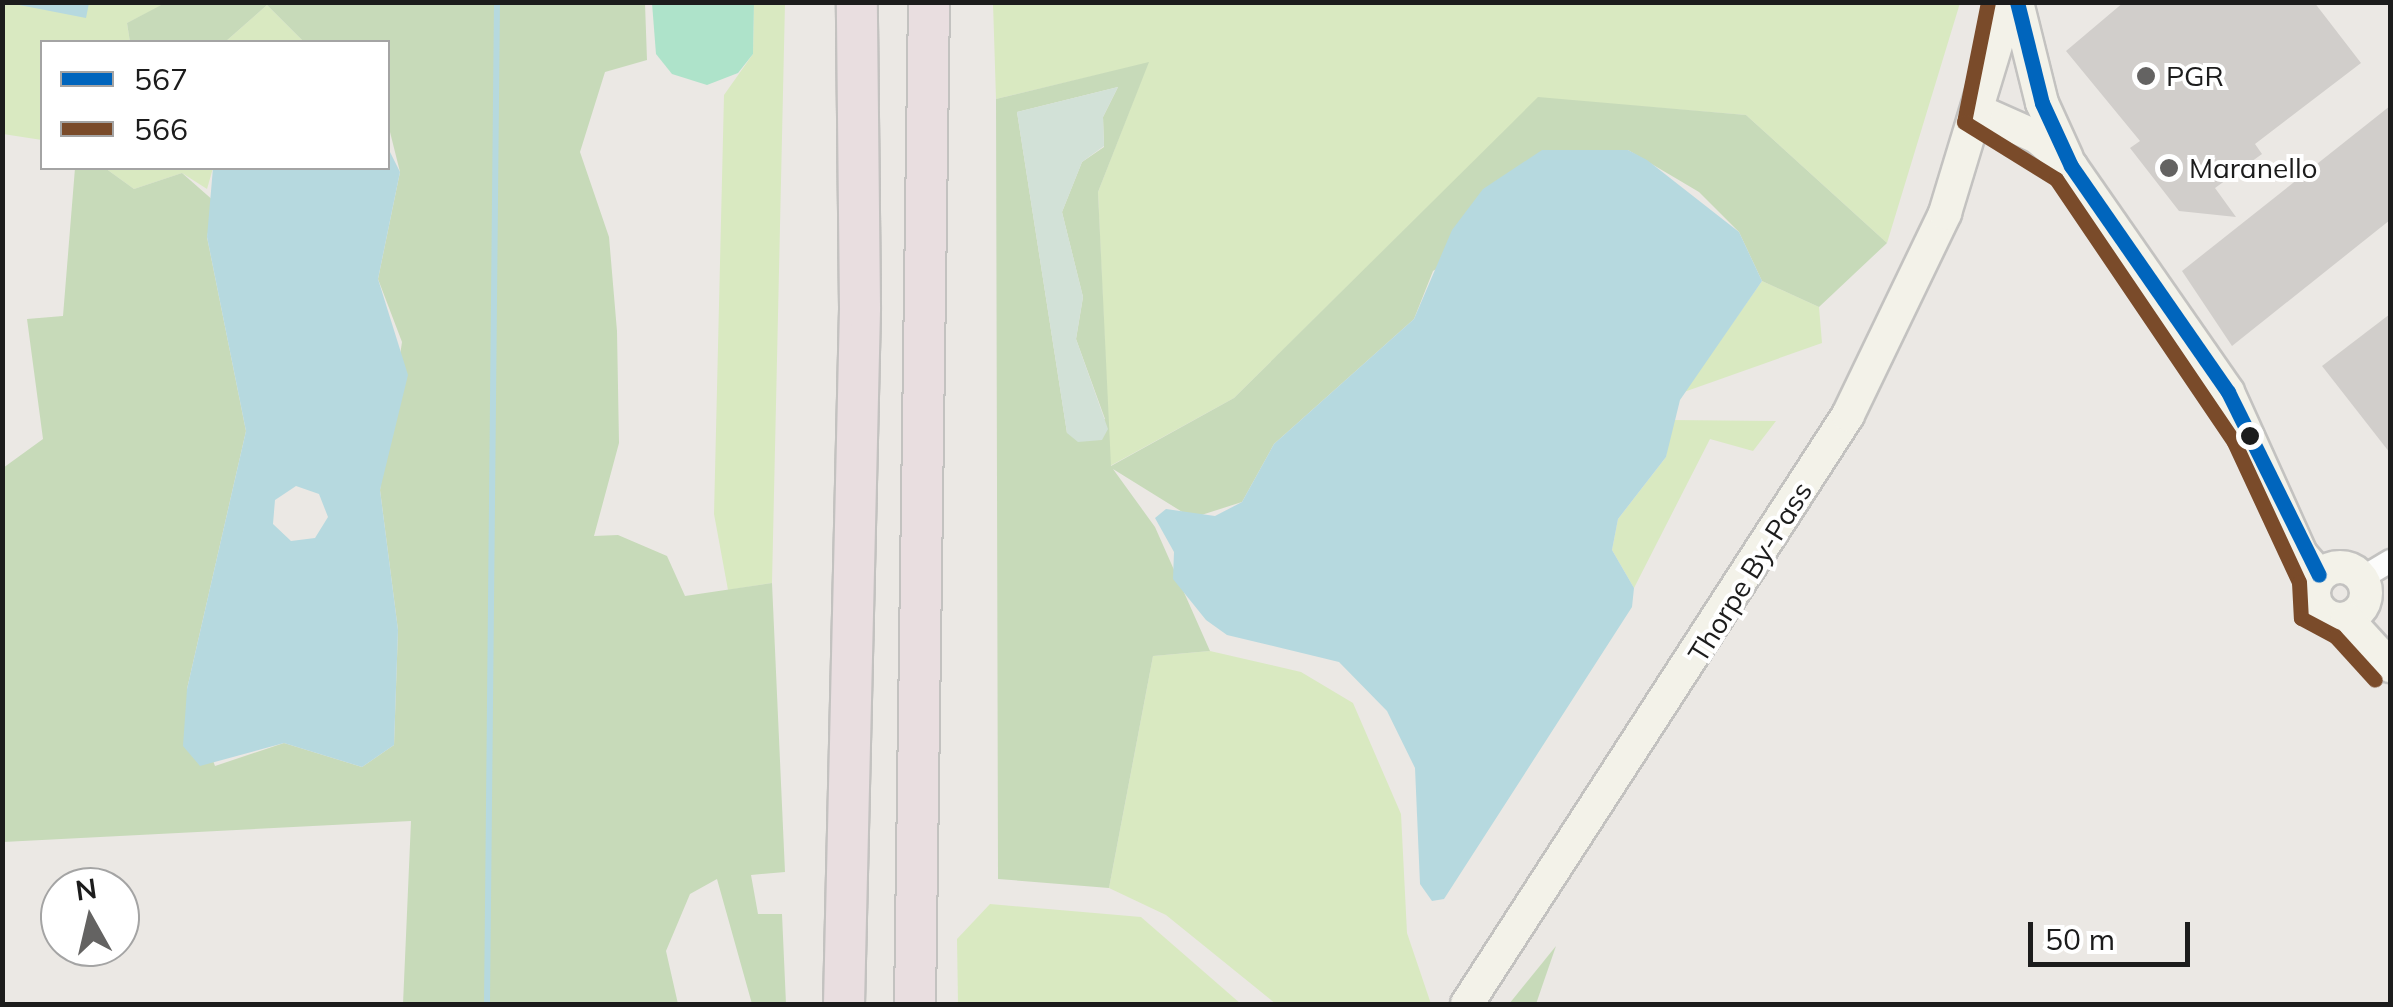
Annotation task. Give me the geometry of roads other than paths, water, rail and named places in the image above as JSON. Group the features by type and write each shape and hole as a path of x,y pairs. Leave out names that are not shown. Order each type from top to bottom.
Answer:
{"highway":[{"path":"844,1004 860,307 857,2"},
{"path":"915,1004 929,2"}],"main road":[{"name":"Thorpe By-Pass","path":"1468,1004 1848,415 1931,245 1981,112 2013,2"},
{"path":"2013,2 2042,104 2071,166 2228,392 2301,554 2320,575 2317,607 2347,618 2390,666"},
{"path":"1981,112 2038,137 2071,166"},
{"path":"2320,575 2346,567 2362,578 2366,597 2347,618"}],"street":[{"path":"2362,578 2390,561"}],"water":[{"path":"9,3 89,3 86,18"},
{"path":"1542,150 1628,150 1647,160 1739,232 1762,281 1680,400 1666,457 1618,519 1612,550 1634,588 1632,607 1444,899 1432,901 1420,884 1415,768 1387,711 1339,662 1227,635 1206,620 1173,579 1174,552 1155,518 1166,509 1215,516 1242,502 1274,444 1414,319 1452,230 1483,189"},
{"path":"390,152 400,172 378,279 408,375 380,490 398,630 394,745 362,767 284,743 200,766 183,746 187,689 246,431 207,237 213,170 390,170","holes":["296,486 319,494 328,517 315,538 291,541 273,524 275,500"]}],"waterway":[{"path":"487,1004 497,2"}],"place":[{"name":"PGR","path":"2146,76"},
{"name":"Maranello","path":"2169,168"}]}
